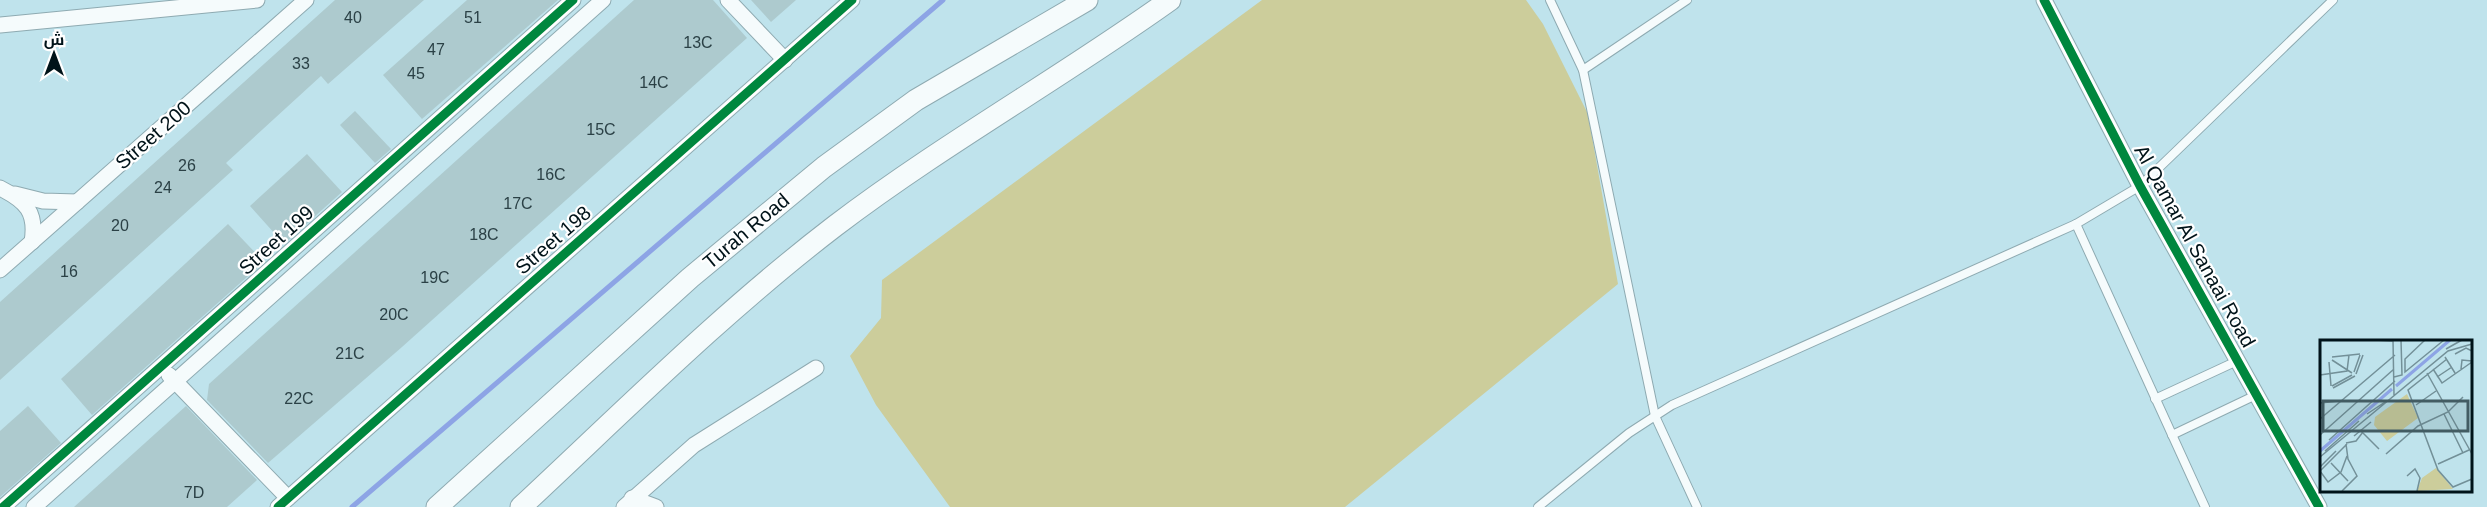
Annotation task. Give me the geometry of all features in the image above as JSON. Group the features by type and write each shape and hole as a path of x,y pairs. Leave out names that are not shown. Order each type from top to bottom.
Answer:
{"main road":[{"name":"Turah Road","path":"437,507 690,278 824,166 916,100 1088,0"},
{"path":"521,507 735,307 836,226 938,153 1170,0"}],"street":[{"path":"0,25 169,4 257,0"},
{"name":"Street 200","path":"0,270 306,0"},
{"name":"Street 199","path":"3,507 573,0"},
{"name":"Street 199","path":"34,507 603,0"},
{"path":"728,0 785,60"},
{"name":"Street 198","path":"283,503 852,0"},
{"name":"Al Qamar Al Sanaai Road","path":"2044,0 2140,186 2319,507"},
{"path":"5,190 43,201 77,202"},
{"path":"5,190 22,201 31,213 34,227 32,242"},
{"path":"161,367 283,503"},
{"path":"628,503 694,445 816,368"},
{"path":"628,503 656,507"}],"lane":[{"path":"1550,0 1583,70 1655,416 1697,507"},
{"path":"1583,70 1687,0"},
{"path":"1538,507 1629,433 1683,400 2076,224 2140,186 2332,0"},
{"path":"2076,224 2205,507"},
{"path":"2156,399 2238,361"},
{"path":"2172,435 2256,395"}],"green space":[{"path":"1262,0 1526,0 1543,24 1588,114 1618,284 1345,507 950,507 876,405 850,356 881,318 882,280"}],"building":[{"path":"335,0 424,0 328,84 321,76 226,163 233,170 0,380 0,302"},
{"path":"467,0 558,0 422,119 383,75"},
{"path":"634,0 713,0 747,38 402,347 268,463 207,400 209,384"},
{"path":"751,0 796,0 771,22"},
{"path":"355,111 391,149 375,163 340,125"},
{"path":"307,154 342,192 284,244 250,206"},
{"path":"228,224 264,262 92,415 61,379"},
{"path":"28,406 61,443 0,497 0,431"},
{"path":"186,406 257,480 227,507 74,507"}],"waterway":[{"path":"352,507 943,0"}],"cycle path":[{"path":"3,507 573,0"},
{"path":"278,507 852,0"},
{"path":"2044,0 2140,186 2319,507"}]}
